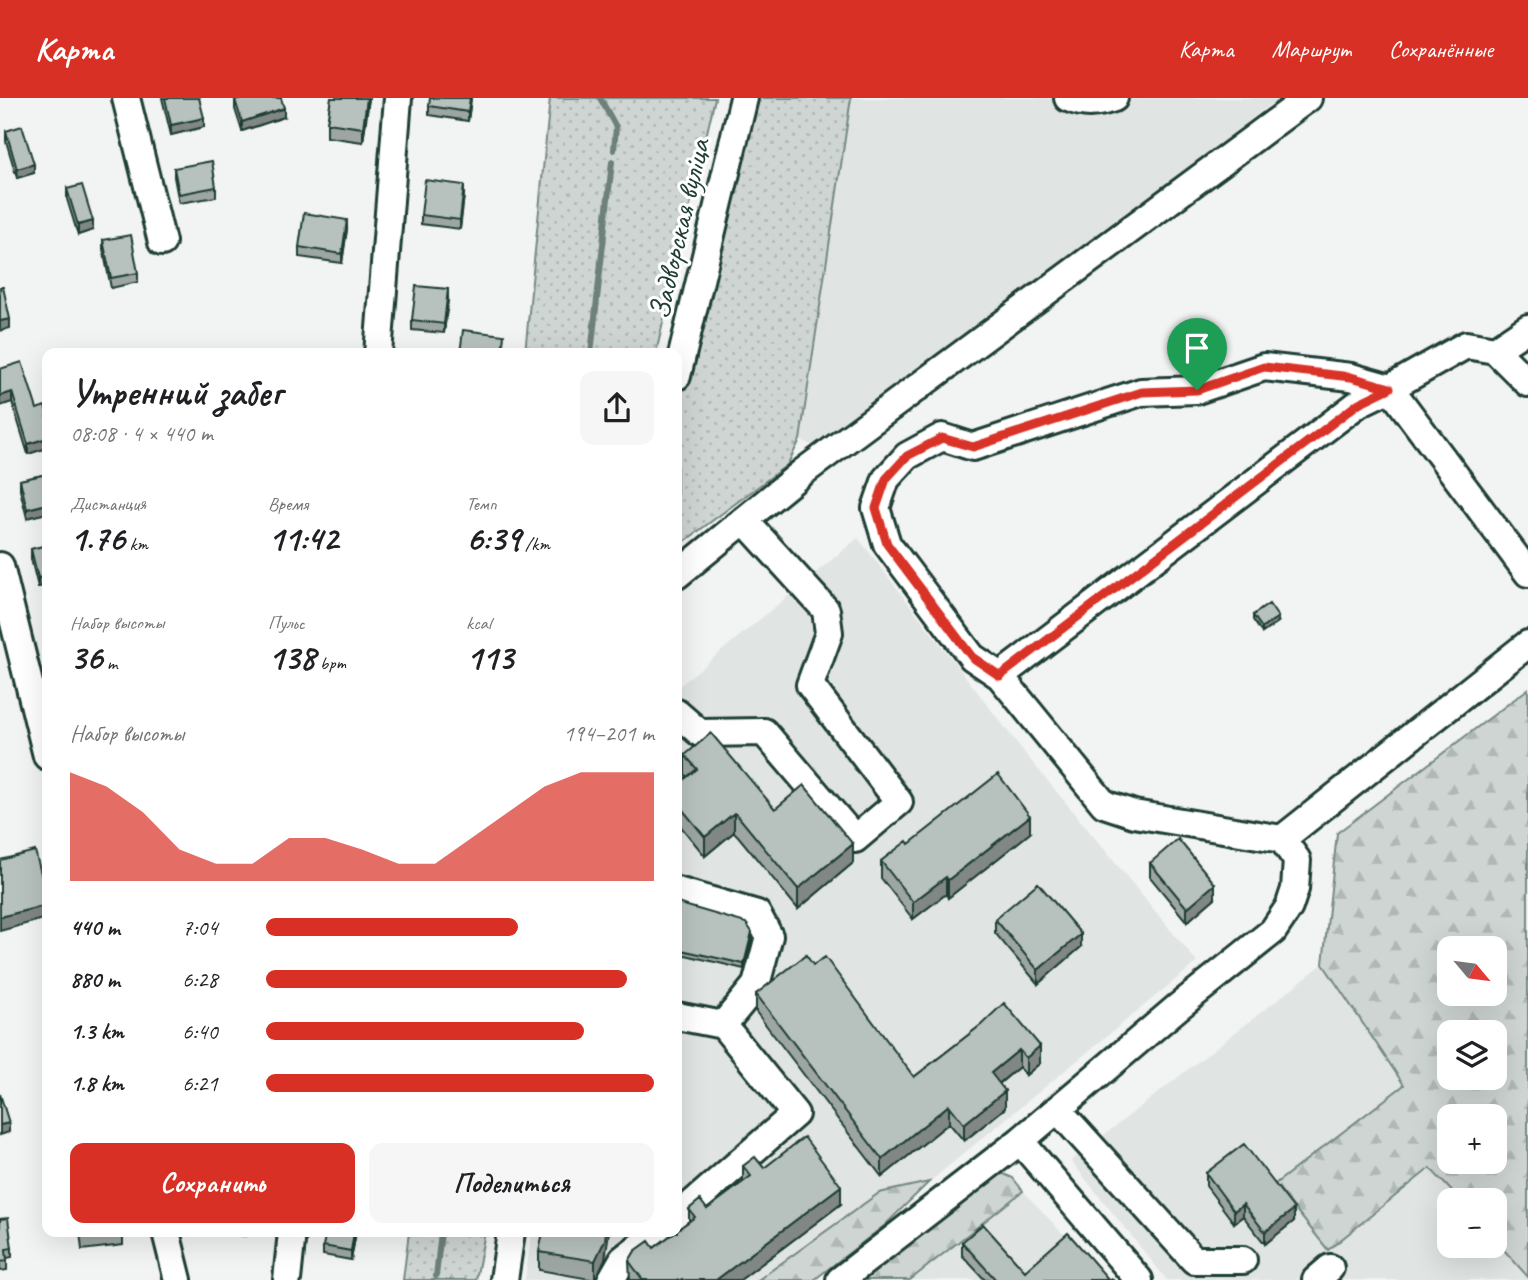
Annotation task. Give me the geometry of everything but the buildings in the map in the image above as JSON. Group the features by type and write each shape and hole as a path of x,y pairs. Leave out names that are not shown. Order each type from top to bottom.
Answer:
{"street":[{"path":"126,98 162,242"},
{"path":"378,348 397,98"},
{"name":"Задворская вуліца","path":"682,355 744,98"},
{"path":"1068,98 1079,103 1097,104 1114,98"},
{"path":"682,571 815,464 1308,98"},
{"path":"1494,350 1528,328"},
{"path":"1000,676 1359,403 1466,345 1494,350 1528,383"},
{"path":"840,1280 1020,1141 1178,1007 1273,931 1289,907 1295,889 1297,860 1282,839 1134,814 1104,804 1000,676 972,657 887,544 876,508 886,479 907,456 942,438 973,447 1142,392 1197,390 1264,367 1351,377 1390,388 1528,573"},
{"path":"682,718 699,733 764,733 855,839 899,802 810,685 829,634 826,610 744,520"},
{"path":"0,566 42,736"},
{"path":"1282,839 1528,644"},
{"path":"682,892 757,914 769,936 756,985 723,1025"},
{"path":"682,1017 723,1025 795,1114 682,1213"},
{"path":"1058,1110 1194,1260 1243,1260"},
{"path":"1020,1141 1139,1280"},
{"path":"167,1237 178,1280"},
{"path":"287,1280 291,1237"},
{"path":"504,1280 510,1237"},
{"path":"611,1280 622,1259 651,1237"}],"shaded area":[{"path":"851,98 1279,98 819,448 800,440"},
{"path":"858,538 1027,756 1197,962 929,1182 879,1194 758,1280 525,1280 531,1237 682,1237 682,684"},
{"path":"1323,964 1404,1085 1276,1183 1328,1250 1430,1168 1449,1188 1437,1188 1437,1258 1507,1258 1507,1253 1528,1280 1167,1280 1071,1161"},
{"path":"1023,1191 1106,1280 910,1280 949,1250"}],"green space":[{"path":"550,98 715,98 657,348 525,348"},
{"path":"749,98 851,98 800,440 787,465 682,543 682,385"},
{"path":"1528,689 1528,1277 1507,1253 1507,1188 1449,1188 1430,1168 1328,1250 1275,1184 1404,1085 1323,964 1337,833"},
{"path":"999,1172 1013,1178 1023,1191 910,1280 861,1280"},
{"path":"929,1182 885,1225 814,1280 758,1280 879,1193"},
{"path":"408,1237 484,1237 476,1280 403,1280"}],"waterway":[{"path":"600,98 616,127 614,150"},
{"path":"592,348 612,162"},
{"path":"436,1276 440,1237"}],"route":[{"path":"1264,367 1351,377 1390,388 1359,403 1000,676 972,657 887,544 876,508 886,479 907,456 942,438 973,447 1142,392 1197,390 1264,367"}]}
